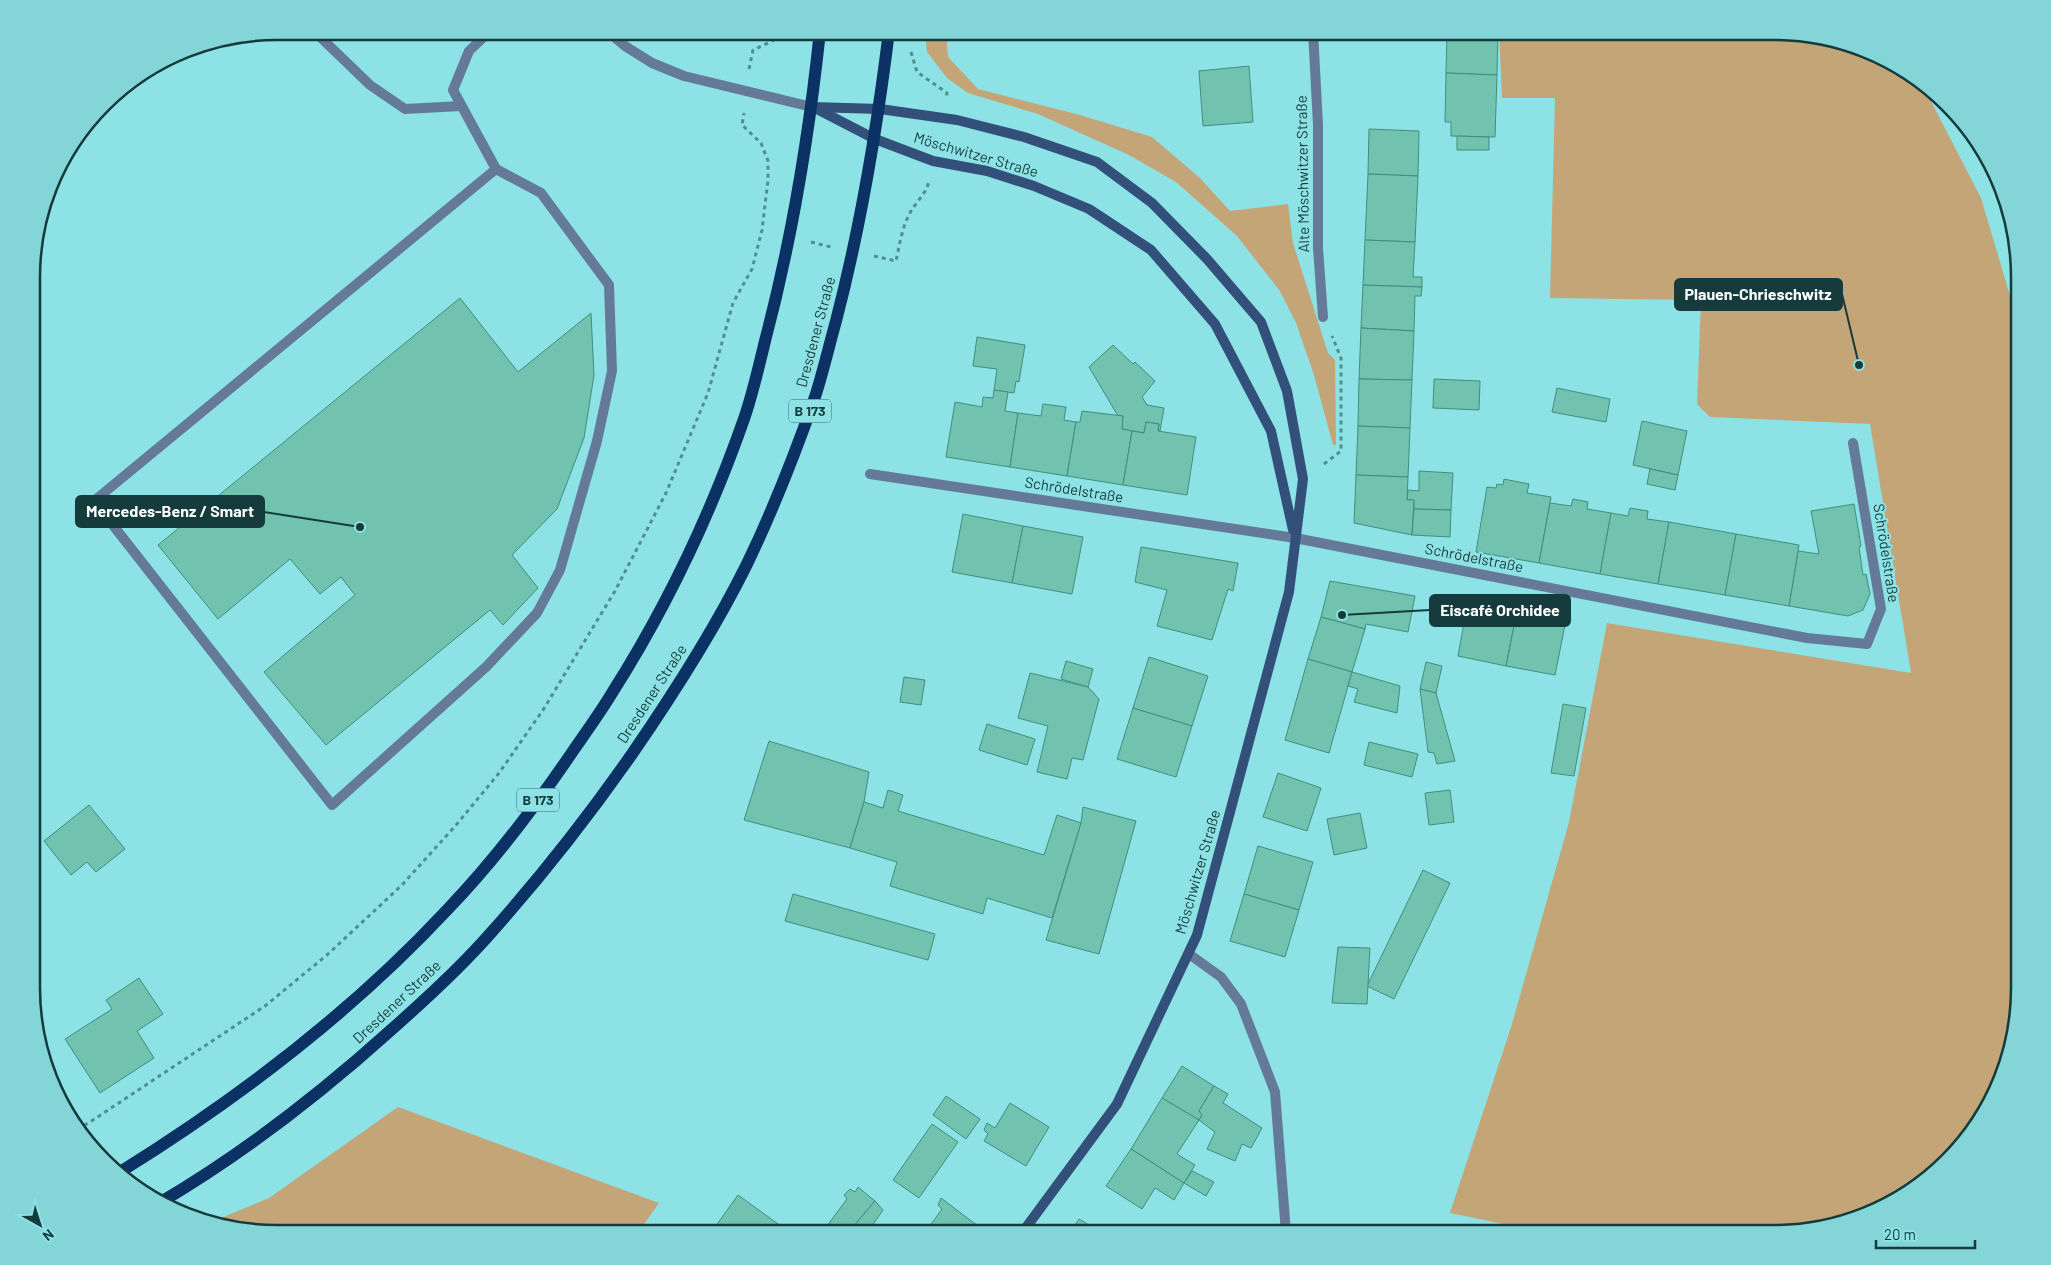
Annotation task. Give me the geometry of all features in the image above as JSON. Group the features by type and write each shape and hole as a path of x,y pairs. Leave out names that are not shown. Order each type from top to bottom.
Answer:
{"main road":[{"name":"B 173","path":"125,1169 186,1131 273,1068 351,1003 401,957 448,909 509,840 613,692 656,616 703,522 746,414 778,295 812,107 819,40"},
{"name":"Dresdener Straße","path":"167,1198 271,1130 345,1072 425,1000 488,936 561,849 614,780 661,712 704,644 747,564 788,472 816,393 850,266 875,140 888,40"},
{"name":"Möschwitzer Straße","path":"812,107 880,110 957,120 1034,140 1097,162 1152,203 1207,259 1261,322 1286,391 1303,479 1289,592 1197,935 1117,1104 1029,1225"},
{"name":"Möschwitzer Straße","path":"812,107 875,140 933,161 986,171 1034,186 1089,209 1151,250 1215,324 1271,431 1295,538"}],"street":[{"path":"323,40 370,85 406,108 461,106"},
{"path":"481,40 469,51 453,90 496,169 541,193 609,285 612,371 597,441 560,570 537,613 486,667 332,806 94,501 496,169"},
{"path":"618,40 652,63 684,76 812,107"},
{"name":"Alte Möschwitzer Straße","path":"1313,40 1318,125 1318,248 1323,317"},
{"name":"Schrödelstraße","path":"870,474 1295,538 1807,638 1867,644 1881,609 1853,443"},
{"path":"1188,954 1221,978 1241,1004 1275,1092 1285,1225"}],"path":[{"path":"753,50 774,40"},
{"path":"910,47 917,72 947,93"},
{"path":"84,1125 200,1051 265,1006 326,954 402,885 457,824 499,773 543,710 615,591 666,494 708,393 733,303 752,269 762,230 768,180 768,160 761,143 742,125"},
{"path":"896,261 907,217 916,203 927,192"},
{"path":"1303,479 1341,451 1341,358 1323,317"}],"shaded area":[{"path":"926,40 947,40 948,57 978,89 1080,115 1152,137 1200,178 1230,211 1288,204 1293,243 1328,353 1335,360 1336,445 1333,445 1314,375 1296,323 1280,291 1237,236 1176,182 1129,155 1038,114 968,93 947,78 927,52"},
{"path":"1499,40 1774,40 1805,42 1835,48 1879,64 1906,80 1930,99 1981,198 2011,299 2011,988 2009,1019 2003,1049 1987,1093 1971,1120 1942,1156 1906,1185 1879,1201 1835,1217 1805,1223 1774,1225 1509,1225 1450,1213 1512,1024 1569,822 1607,623 1911,673 1870,424 1710,417 1697,404 1701,300 1550,298 1555,98 1502,98"},
{"path":"398,1107 659,1203 643,1225 277,1225 246,1223 221,1218 269,1198"}],"building":[{"path":"1447,40 1498,40 1497,75 1446,73"},
{"path":"1249,66 1253,122 1203,126 1199,71"},
{"path":"1446,73 1497,75 1495,137 1451,136 1451,122 1445,122"},
{"path":"1369,129 1419,131 1418,176 1368,174"},
{"path":"1457,136 1489,137 1489,150 1457,150"},
{"path":"1368,174 1418,176 1415,242 1365,240"},
{"path":"1365,240 1415,242 1413,277 1422,277 1422,287 1363,285"},
{"path":"1363,285 1422,287 1421,296 1415,296 1414,331 1361,328"},
{"path":"460,298 518,372 591,313 594,375 584,438 557,509 512,555 538,588 503,625 490,610 326,745 264,672 355,595 341,577 320,594 290,559 218,619 158,545"},
{"path":"1361,328 1414,331 1412,380 1359,379"},
{"path":"977,337 1025,345 1019,382 1016,381 1014,393 994,390 997,369 973,366"},
{"path":"1113,345 1155,381 1142,397 1147,405 1164,408 1160,431 1158,431 1159,424 1146,422 1144,433 1122,429 1123,416 1118,416 1089,367"},
{"path":"1359,379 1412,380 1410,428 1358,426"},
{"path":"1434,379 1480,381 1479,410 1433,408"},
{"path":"1557,388 1610,399 1606,422 1552,412"},
{"path":"994,390 1008,392 1005,411 1018,413 1010,467 946,457 955,402 982,407 983,397 993,398"},
{"path":"1043,404 1066,407 1064,420 1076,422 1067,476 1010,467 1018,413 1041,416"},
{"path":"1082,411 1123,416 1122,429 1132,431 1123,485 1067,476 1076,422 1080,422"},
{"path":"1642,421 1687,431 1678,475 1633,465"},
{"path":"1146,422 1159,424 1158,431 1196,437 1187,495 1123,485 1132,431 1144,433"},
{"path":"1358,426 1410,428 1408,477 1356,475"},
{"path":"1650,469 1678,475 1675,490 1647,484"},
{"path":"1419,471 1453,473 1451,510 1414,509 1414,500 1407,500 1408,490 1419,491"},
{"path":"1356,475 1408,477 1407,500 1414,500 1412,535 1354,523"},
{"path":"1504,479 1529,484 1527,493 1551,497 1539,563 1476,552 1487,487 1496,488 1497,484 1503,485"},
{"path":"1573,499 1588,502 1587,509 1611,513 1600,574 1539,563 1550,503 1571,506"},
{"path":"1854,504 1861,546 1859,547 1863,575 1866,574 1870,594 1863,610 1848,616 1789,606 1798,551 1819,554 1811,511"},
{"path":"1630,508 1648,511 1647,519 1669,522 1658,584 1600,574 1611,513 1628,516"},
{"path":"1414,509 1451,510 1450,537 1412,535"},
{"path":"963,514 1023,526 1012,583 952,572"},
{"path":"1669,522 1736,534 1725,595 1658,584"},
{"path":"1023,526 1083,537 1072,594 1012,583"},
{"path":"1736,534 1799,545 1789,606 1725,595"},
{"path":"1141,547 1238,563 1233,591 1228,589 1212,640 1157,626 1167,590 1135,582"},
{"path":"1330,581 1415,596 1408,632 1366,624 1365,629 1321,617"},
{"path":"1468,601 1517,611 1506,666 1458,656"},
{"path":"1517,611 1566,620 1555,675 1506,666"},
{"path":"1321,617 1365,629 1352,672 1308,659"},
{"path":"1149,657 1208,676 1192,726 1133,708"},
{"path":"1308,659 1352,672 1329,753 1285,740"},
{"path":"1066,661 1093,669 1088,687 1061,679"},
{"path":"1426,662 1442,666 1436,693 1420,689"},
{"path":"1352,672 1400,686 1397,713 1354,702 1358,689 1348,686"},
{"path":"1030,673 1088,687 1099,699 1083,760 1072,758 1067,779 1037,772 1048,726 1018,718"},
{"path":"904,677 925,680 921,705 900,702"},
{"path":"1420,689 1436,693 1455,761 1437,764 1434,753 1428,752"},
{"path":"1563,704 1586,708 1574,776 1551,773"},
{"path":"1133,708 1192,726 1176,777 1117,759"},
{"path":"987,724 1035,739 1027,765 979,750"},
{"path":"769,741 869,772 864,802 850,848 744,820"},
{"path":"1369,742 1418,754 1412,777 1364,765"},
{"path":"1278,773 1321,788 1307,831 1263,817"},
{"path":"888,790 903,795 898,811 1044,855 1057,815 1081,823 1052,918 987,898 983,914 890,886 897,862 850,848 864,802 883,808"},
{"path":"1450,790 1454,822 1429,825 1425,793"},
{"path":"89,805 125,849 96,872 87,862 71,875 44,841"},
{"path":"1083,807 1136,821 1099,954 1046,940 1081,823"},
{"path":"1360,813 1367,848 1334,855 1327,819"},
{"path":"1258,846 1313,862 1299,910 1244,894"},
{"path":"1423,870 1450,883 1394,999 1367,986"},
{"path":"793,894 935,934 928,960 785,921"},
{"path":"1244,894 1299,910 1285,957 1230,941"},
{"path":"1338,947 1370,948 1367,1004 1332,1003"},
{"path":"139,978 163,1014 137,1031 154,1058 100,1093 65,1039 112,1009 106,1000"},
{"path":"1182,1066 1214,1086 1199,1111 1202,1115 1199,1120 1162,1098"},
{"path":"1214,1086 1228,1094 1223,1103 1262,1128 1251,1148 1242,1144 1235,1161 1207,1149 1215,1132 1199,1120 1202,1115 1199,1111"},
{"path":"946,1096 980,1119 966,1139 933,1115"},
{"path":"1162,1098 1199,1120 1177,1154 1195,1165 1184,1183 1131,1149"},
{"path":"1010,1103 1049,1127 1026,1166 984,1141 988,1134 984,1130 987,1123 995,1128"},
{"path":"932,1124 958,1142 919,1198 893,1180"},
{"path":"1131,1149 1184,1183 1174,1200 1155,1188 1142,1209 1106,1186"},
{"path":"1192,1171 1214,1182 1206,1196 1184,1183"},
{"path":"858,1187 875,1201 855,1225 828,1225 847,1199 844,1195 850,1189 855,1192"},
{"path":"738,1195 780,1225 716,1225"},
{"path":"941,1198 977,1225 930,1225 942,1209 938,1205"},
{"path":"875,1201 883,1210 873,1225 855,1225"},
{"path":"1079,1219 1089,1225 1075,1225"}],"place":[{"name":"Plauen-Chrieschwitz","path":"1859,365"},
{"name":"Mercedes-Benz / Smart","path":"360,527"},
{"name":"Eiscafé Orchidee","path":"1342,615"}]}
